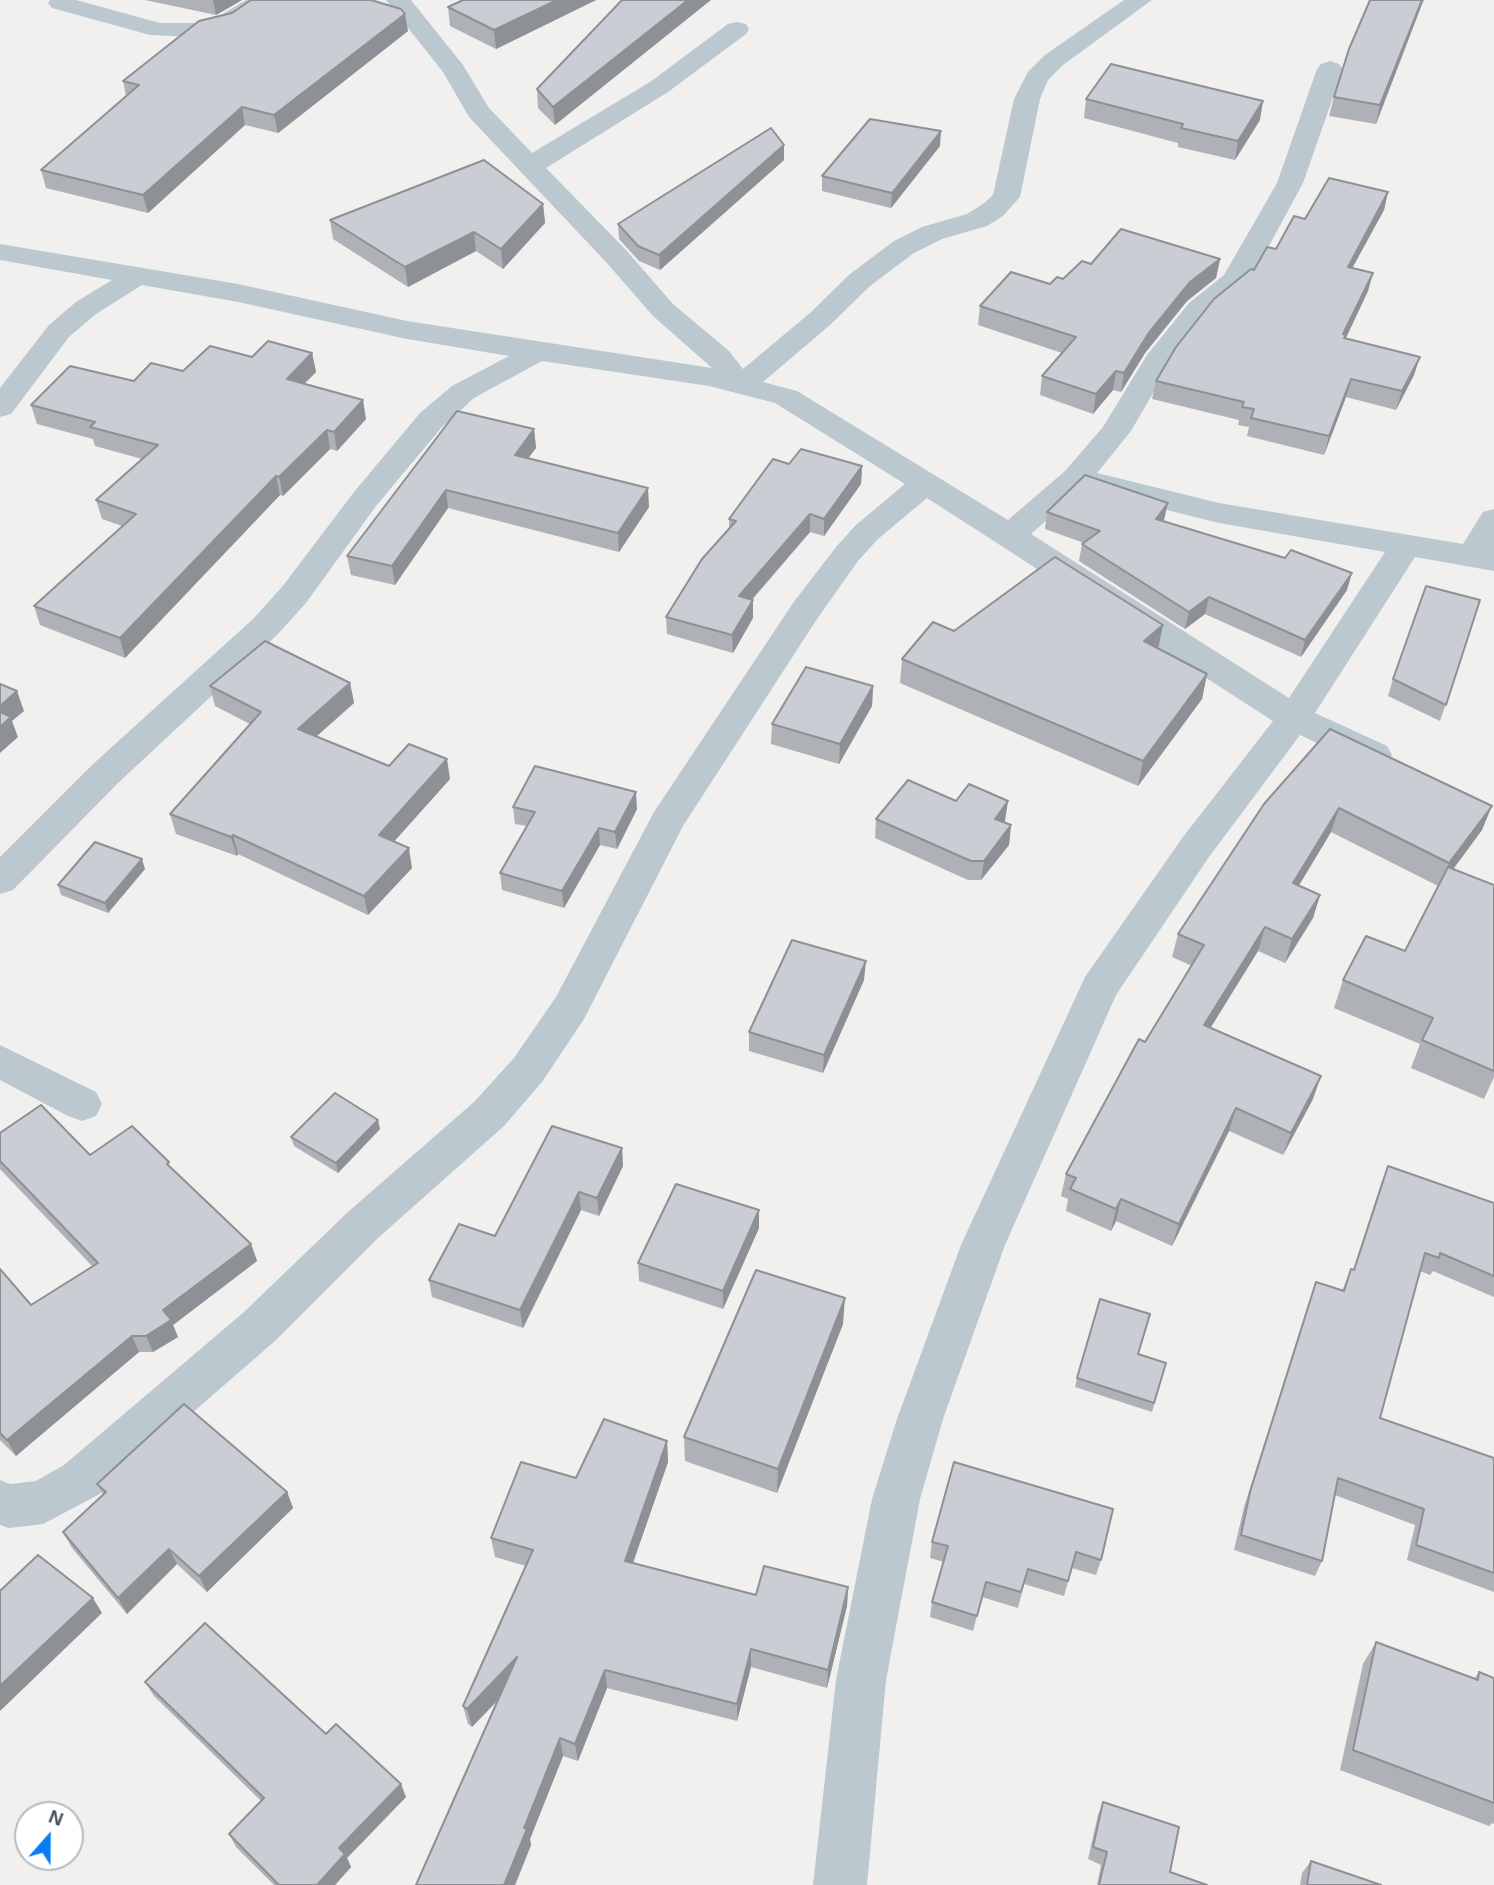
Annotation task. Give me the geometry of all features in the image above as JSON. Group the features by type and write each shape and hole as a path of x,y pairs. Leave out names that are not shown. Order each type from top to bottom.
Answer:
{"street":[{"path":"60,3 159,30 184,30 225,23 263,0"},
{"path":"398,0 454,70 478,112 616,256 663,310 719,357 740,386"},
{"path":"740,386 810,328 860,280 904,247 932,233 977,219 993,210 1006,197 1027,99 1037,77 1054,60 1140,0"},
{"path":"530,166 649,93 737,29"},
{"path":"1010,535 1076,478 1116,431 1157,361 1199,309 1234,281 1243,268 1290,183 1330,69"},
{"path":"8,259 238,293 407,330 711,377 786,397 1010,535 1294,718 1394,764"},
{"path":"0,408 60,331 86,309 137,276"},
{"path":"0,880 114,765 265,627 294,595 374,489 431,420 463,392 538,352"},
{"path":"1076,478 1219,513 1484,558 1494,519"},
{"path":"0,1502 9,1506 44,1502 81,1480 260,1326 363,1225 489,1114 528,1070 570,1008 667,821 805,611 860,540 926,483"},
{"path":"840,1885 861,1680 896,1499 920,1419 983,1245 1100,988 1196,847 1294,718 1406,545"},
{"path":"0,1060 82,1104"}],"building":[{"path":"251,0 371,0 401,9 405,14 274,115 242,107 143,195 41,170 139,85 123,81 199,21 232,13"},
{"path":"463,0 557,0 494,30 448,7"},
{"path":"622,0 688,0 553,107 537,89"},
{"path":"1370,0 1422,0 1380,105 1334,97 1349,49"},
{"path":"1111,64 1263,101 1238,141 1181,128 1183,124 1086,99"},
{"path":"870,119 941,131 892,193 822,176"},
{"path":"771,128 784,145 659,255 638,246 618,224"},
{"path":"484,160 543,204 501,249 474,232 405,267 330,220"},
{"path":"1329,178 1388,192 1348,267 1373,273 1343,334 1346,335 1344,338 1420,357 1402,391 1351,379 1329,436 1251,418 1254,409 1242,407 1244,402 1156,381 1176,347 1214,299 1251,269 1254,270 1267,247 1276,249 1294,216 1305,219"},
{"path":"1121,229 1220,259 1190,282 1148,334 1124,373 1116,371 1096,394 1042,376 1076,337 980,306 1011,272 1050,284 1057,277 1063,279 1082,261 1091,264"},
{"path":"268,341 312,353 287,379 363,400 334,432 327,430 279,477 276,476 120,638 34,606 136,514 96,500 158,445 90,427 95,422 31,405 70,366 134,381 151,363 183,371 210,346 252,357"},
{"path":"457,411 534,429 515,455 648,488 618,533 446,490 392,566 347,556"},
{"path":"801,449 862,466 824,519 810,514 739,596 753,600 732,635 666,617 702,559 736,521 729,519 773,459 789,464"},
{"path":"1085,475 1168,503 1156,519 1285,558 1291,550 1352,573 1305,640 1209,597 1189,612 1082,544 1100,531 1047,512"},
{"path":"1055,557 1163,625 1144,641 1207,674 1143,761 902,659 933,622 954,631"},
{"path":"1426,586 1480,600 1446,705 1393,679"},
{"path":"265,641 350,683 298,729 389,766 409,744 447,759 379,835 409,848 364,896 233,835 231,837 170,814 261,712 210,686"},
{"path":"806,667 873,686 840,744 772,724"},
{"path":"0,684 17,691 0,706"},
{"path":"0,712 11,717 0,727"},
{"path":"1330,729 1492,806 1449,863 1339,808 1293,883 1320,895 1292,939 1265,927 1204,1025 1321,1076 1291,1133 1236,1108 1179,1224 1121,1199 1116,1209 1070,1189 1076,1178 1066,1174 1139,1039 1145,1042 1204,945 1178,934 1264,804"},
{"path":"535,766 636,792 615,832 599,828 562,891 500,873 535,812 513,807"},
{"path":"908,780 956,801 969,784 1008,801 995,819 1011,825 984,861 971,861 876,819"},
{"path":"95,842 142,859 105,903 58,885"},
{"path":"1448,867 1494,885 1494,1071 1422,1040 1433,1018 1343,980 1366,936 1405,951"},
{"path":"792,940 866,961 824,1055 749,1032"},
{"path":"335,1093 378,1120 336,1163 291,1137"},
{"path":"41,1105 90,1155 132,1126 169,1162 167,1164 251,1244 163,1310 171,1320 146,1336 132,1336 7,1440 0,1433 0,1269 31,1305 98,1263 0,1161 0,1133"},
{"path":"552,1126 622,1148 597,1198 579,1192 520,1310 429,1280 459,1224 495,1236"},
{"path":"1388,1166 1494,1203 1494,1276 1440,1253 1439,1258 1425,1253 1380,1418 1494,1458 1494,1573 1416,1545 1424,1509 1338,1478 1322,1561 1241,1535 1250,1492 1316,1282 1344,1291 1351,1269 1354,1270"},
{"path":"676,1184 759,1210 723,1291 638,1263"},
{"path":"756,1270 845,1298 778,1469 684,1437"},
{"path":"1100,1299 1150,1314 1138,1354 1166,1363 1154,1403 1077,1378"},
{"path":"184,1404 287,1492 199,1576 169,1549 118,1598 63,1532 106,1492 97,1484"},
{"path":"604,1419 667,1441 625,1561 756,1595 764,1566 848,1587 828,1670 751,1649 737,1704 605,1670 575,1744 560,1738 504,1885 416,1885 517,1657 467,1709 463,1706 533,1550 491,1538 521,1462 576,1478"},
{"path":"954,1462 1113,1509 1101,1560 1076,1552 1068,1581 1028,1569 1021,1592 986,1582 977,1616 932,1602 948,1546 932,1542"},
{"path":"38,1555 93,1598 0,1686 0,1591"},
{"path":"205,1623 326,1734 336,1724 401,1784 339,1848 345,1854 317,1885 279,1885 229,1834 264,1798 145,1682"},
{"path":"1376,1642 1478,1680 1479,1672 1494,1678 1494,1803 1353,1750"},
{"path":"1103,1802 1179,1827 1170,1872 1207,1885 1099,1885 1107,1852 1093,1847"},
{"path":"1311,1861 1381,1885 1307,1885"}]}
